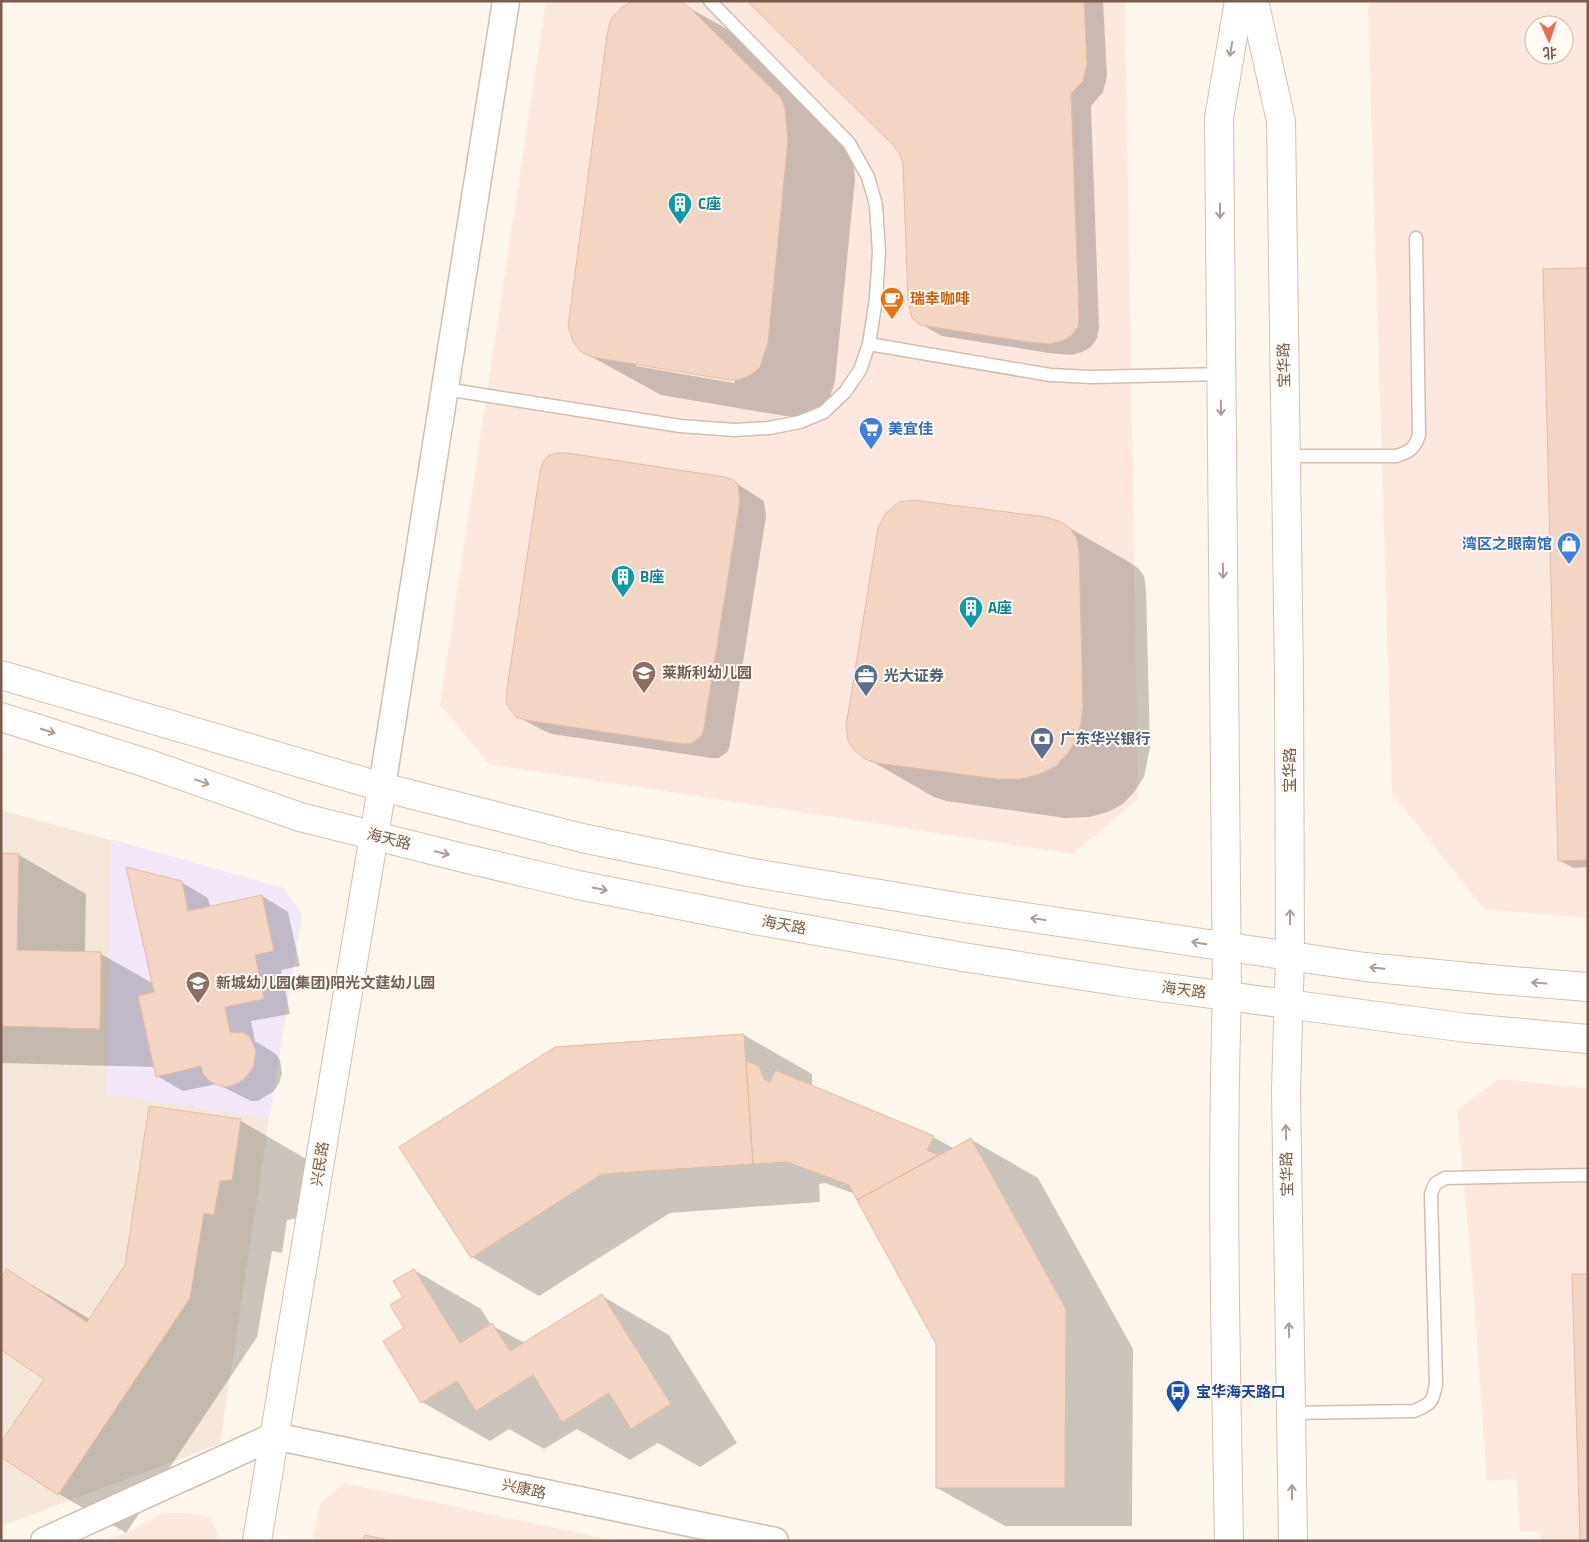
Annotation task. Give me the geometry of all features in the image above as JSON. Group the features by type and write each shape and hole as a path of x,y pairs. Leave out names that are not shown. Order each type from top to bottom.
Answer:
{"main road":[{"path":"1229,1541 1225,1272 1226,947 1219,118 1239,1"},
{"name":"宝华路","path":"1254,1 1280,121 1289,687 1290,956 1286,1090 1293,1541"},
{"path":"1,675 382,787 582,838 748,872 964,908 1290,956 1394,970 1588,987"},
{"name":"海天路","path":"1,717 146,762 300,817 578,885 760,921 981,960 1122,982 1467,1028 1588,1039"},
{"name":"兴民路","path":"257,1541 382,787"}],"street":[{"path":"382,787 506,1"},
{"path":"44,1541 274,1436"},
{"name":"兴康路","path":"274,1436 775,1541"}],"lane":[{"path":"445,389 680,426 735,430 769,428 800,422 824,412 845,392 860,370 869,344 876,299 879,252 876,205 868,177 849,143 710,1"},
{"path":"1286,456 1396,456 1409,452 1416,445 1419,435 1416,238"},
{"path":"869,344 1050,375 1092,377 1221,374"},
{"path":"1291,1413 1414,1411 1428,1405 1434,1396 1436,1384 1431,1194 1435,1184 1445,1178 1588,1175"}],"shaded area":[{"path":"546,1 1125,1 1138,799 1073,854 489,764 440,705"},
{"path":"1373,1 1588,1 1588,918 1484,909 1392,793 1368,6"},
{"path":"1,810 283,888 302,914 220,1444 1,1526"},
{"name":"新城幼儿园(集团)阳光文莛幼儿园","path":"111,839 283,888 302,914 269,1119 107,1094"},
{"path":"1499,1079 1588,1088 1588,1541 1541,1541 1540,1531 1520,1531 1517,1479 1487,1481 1472,1272 1457,1110"},
{"path":"344,1483 617,1541 312,1541 320,1504"},
{"path":"163,1513 189,1513 211,1518 218,1534 218,1541 102,1541 130,1531"}],"building":[{"name":"C座","path":"633,1 681,1 781,98 785,109 788,140 768,342 760,367 751,375 739,380 729,380 592,357 580,351 573,341 568,326 607,35 611,19 621,8"},
{"path":"747,1 1084,1 1087,64 1083,81 1071,94 1079,316 1078,327 1071,336 1050,344 1028,342 920,325 912,318 908,301 903,164 899,152"},
{"name":"湾区之眼南馆","path":"1588,268 1588,860 1558,861 1543,269"},
{"name":"B座","path":"557,453 725,477 738,484 740,501 704,728 702,736 692,743 683,744 525,720 516,717 507,705 506,695 540,472 543,462 548,456"},
{"name":"A座","path":"912,500 1046,517 1061,522 1070,528 1076,537 1079,550 1083,707 1077,738 1068,753 1056,766 1040,774 1021,779 997,779 877,763 865,759 854,750 848,740 846,726 878,528 886,513 899,502"},
{"path":"1,853 19,854 17,950 101,952 100,1029 1,1026"},
{"path":"126,867 182,881 188,911 262,895 274,951 255,955 264,999 225,1007 230,1032 244,1033 250,1037 256,1051 253,1068 240,1082 223,1087 215,1084 203,1074 201,1066 156,1077 138,996 154,992"},
{"path":"744,1034 753,1164 602,1174 471,1258 399,1147 555,1047"},
{"path":"746,1061 759,1066 764,1079 770,1082 775,1070 934,1136 927,1150 938,1155 857,1200 849,1185 787,1162 753,1164"},
{"path":"149,1106 241,1119 232,1180 220,1181 214,1215 204,1213 190,1298 58,1495 1,1457 1,1442 44,1379 1,1350 1,1278 7,1269 87,1322 125,1265"},
{"path":"971,1138 1066,1309 1065,1488 936,1488 936,1344 857,1200"},
{"path":"414,1269 460,1343 492,1323 510,1351 602,1294 671,1404 631,1429 609,1393 562,1422 533,1375 476,1411 457,1381 421,1403 383,1341 404,1328 390,1305 403,1297 393,1281"},
{"path":"1572,1274 1588,1274 1588,1541 1580,1541"},
{"path":"365,1535 393,1541 363,1541"}],"place":[{"name":"C座","path":"680,225"},
{"name":"瑞幸咖啡","path":"892,320"},
{"name":"美宜佳","path":"871,450"},
{"name":"湾区之眼南馆","path":"1569,565"},
{"name":"B座","path":"623,598"},
{"name":"A座","path":"971,629"},
{"name":"莱斯利幼儿园","path":"644,694"},
{"name":"光大证券","path":"866,697"},
{"name":"广东华兴银行","path":"1042,760"},
{"name":"新城幼儿园(集团)阳光文莛幼儿园","path":"198,1004"},
{"name":"宝华海天路口","path":"1178,1413"}]}
